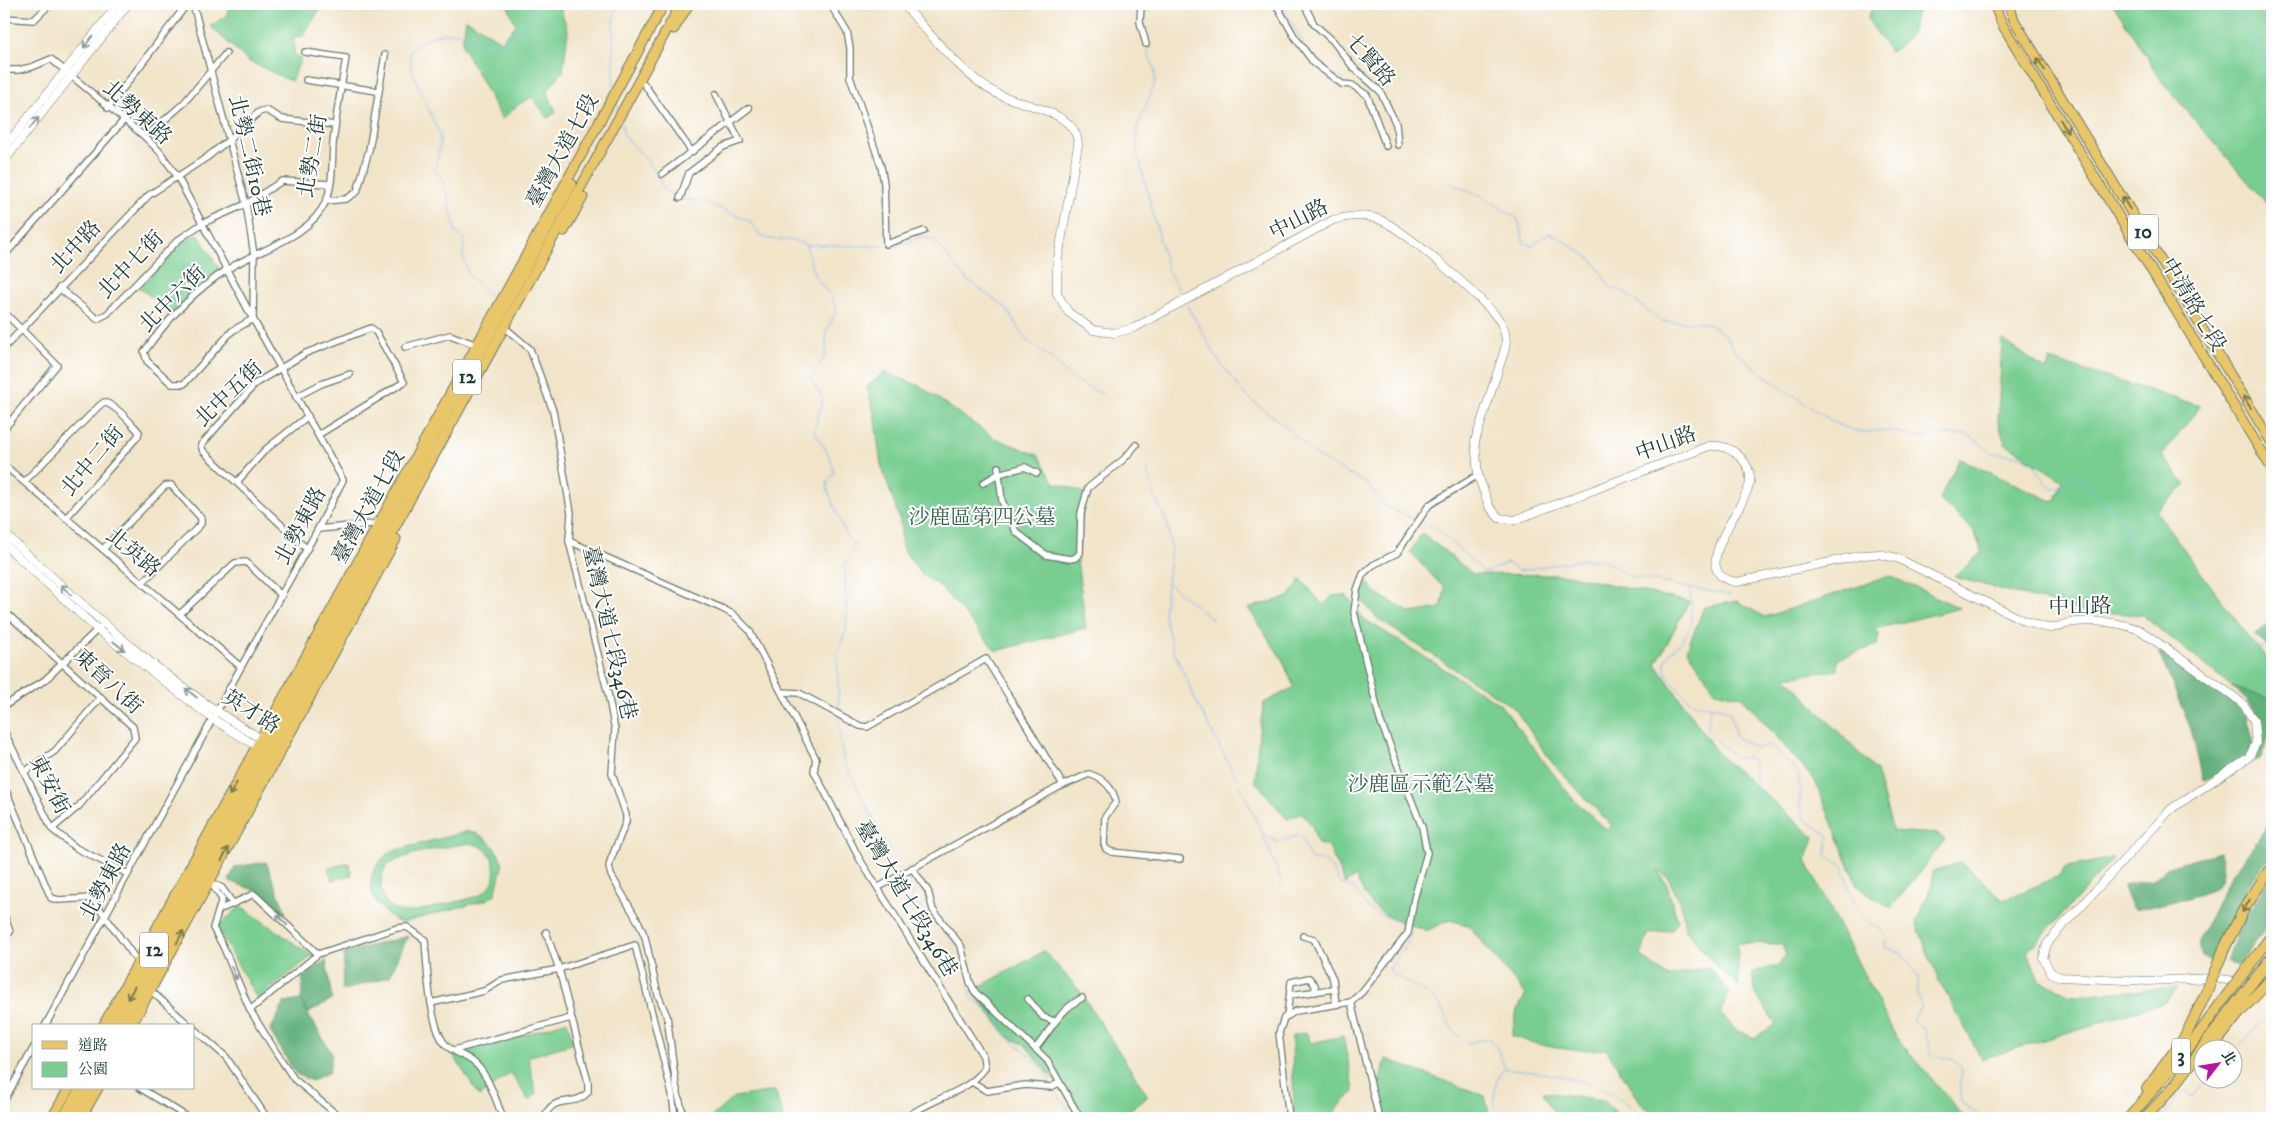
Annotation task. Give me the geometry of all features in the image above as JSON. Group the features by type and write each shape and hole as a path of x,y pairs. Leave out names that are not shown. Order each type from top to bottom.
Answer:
{"highway":[{"path":"2139,1107 2153,1078 2185,1037 2244,909 2272,866"},
{"name":"3","path":"2129,1118 2191,1045 2272,935"},
{"name":"3","path":"2146,1118 2176,1085 2236,1011 2272,957"},
{"path":"2217,1040 2236,1011 2272,978"},
{"path":"2176,1085 2194,1067"}],"main road":[{"name":"臺灣大道七段","path":"394,523 477,345 664,4"},
{"name":"臺灣大道七段","path":"114,1024 199,876 394,523 670,4"},
{"name":"臺灣大道七段","path":"123,1024 199,876 267,750 682,4"},
{"name":"臺灣大道七段","path":"623,110 631,104 689,4"},
{"name":"中清路七段","path":"1994,4 2002,24 2272,469"},
{"name":"中清路七段","path":"2009,4 2014,20 2272,443"},
{"name":"臺灣大道七段","path":"394,523 509,331 666,42"},
{"path":"2149,267 2160,259"},
{"name":"臺灣大道七段","path":"132,1024 150,990 199,876 267,750"},
{"name":"臺灣大道七段","path":"104,1024 138,962 199,876"},
{"path":"52,1118 68,1090"},
{"path":"63,1118 79,1090"},
{"path":"72,1118 87,1090"},
{"path":"81,1118 97,1090"}],"street":[{"path":"4,18 34,20 50,4"},
{"path":"4,161 118,4"},
{"path":"4,148 128,4"},
{"path":"108,108 187,4"},
{"name":"北勢二街10巷","path":"193,4 246,204 254,255 253,318"},
{"path":"830,4 847,32 850,48 850,77 884,183 886,244 924,231"},
{"name":"中山路","path":"903,4 966,72 983,86 1026,105 1058,116 1074,128 1078,144 1057,264 1057,293 1068,312 1093,330 1114,333 1134,328 1333,220 1352,215 1380,220 1402,233 1471,290 1500,322 1507,335 1505,349 1476,435 1475,453 1478,475 1493,513 1506,520 1515,520 1710,446 1727,447 1736,453 1748,468 1750,483 1716,553 1717,568 1725,579 1737,582 1863,555 1879,554 1897,558 2025,621 2037,625 2051,628 2074,622 2102,622 2125,624 2140,630 2244,705 2254,721 2256,743 2250,757 2243,764 2171,809 2056,932 2047,944 2043,958 2051,973 2060,977 2148,982 2213,978 2272,986"},
{"path":"1141,4 1140,22 1146,44"},
{"path":"1276,4 1294,36 1314,63 1342,84 1352,85 1367,95 1386,146"},
{"name":"七賢路","path":"1304,4 1314,24 1333,41 1353,67 1380,91 1396,124 1398,145"},
{"path":"1988,4 2002,24"},
{"path":"2004,4 2014,20"},
{"name":"北勢二街","path":"228,269 309,224 326,201 335,125 346,58 305,52"},
{"path":"145,137 183,104 226,54"},
{"path":"326,201 346,199 357,192 369,150 385,55"},
{"name":"北勢東路","path":"4,70 18,70 51,59 145,137 160,152 177,176 343,480 282,596 214,716 47,1024"},
{"path":"306,80 378,91"},
{"path":"644,84 692,152"},
{"path":"680,198 689,173 725,146 740,141 716,94"},
{"path":"662,174 749,108"},
{"name":"北中路","path":"4,348 149,195 230,139 262,110 282,119 335,125"},
{"path":"4,256 124,120"},
{"path":"203,223 246,204 282,181 329,184"},
{"name":"北中七街","path":"59,288 97,319 107,314 178,240 203,223"},
{"name":"北中六街","path":"228,269 200,290 151,342 144,352 147,361 172,384 184,384 232,331 253,318"},
{"path":"4,312 52,358 56,368 4,429"},
{"path":"280,367 306,353 371,328 376,332 404,382 318,435"},
{"path":"509,331 530,349 553,411 570,513 569,540"},
{"path":"405,347 450,335 477,345"},
{"name":"北中五街","path":"280,367 256,383 202,445 203,451 307,549"},
{"path":"296,397 321,384 350,374"},
{"name":"北中二街","path":"24,482 99,406 104,402 109,404 139,432 138,436 66,518"},
{"path":"237,482 265,450 308,416"},
{"path":"998,467 1002,501 1016,532 1050,557 1074,558 1080,550 1082,513 1088,488 1124,459 1136,445"},
{"name":"北英路","path":"4,465 104,548 241,667"},
{"path":"983,483 998,474 1025,467 1037,473"},
{"path":"1289,1118 1279,1033 1284,1018 1296,1011 1351,1002 1362,992 1408,932 1414,899 1427,853 1422,827 1380,720 1354,612 1357,590 1363,574 1373,565 1397,553 1429,505 1478,475"},
{"path":"104,548 165,486 170,486 202,518 200,524 143,582"},
{"path":"318,529 394,523"},
{"name":"英才路","path":"4,533 100,627"},
{"name":"臺灣大道七段346巷","path":"569,540 654,576 680,591 734,615 749,630 816,759 814,771 859,858 879,887 983,1056 985,1068 972,1082"},
{"name":"臺灣大道七段346巷","path":"569,540 608,694 615,730 612,774 626,815 626,822 609,867 611,875 639,922 645,937 658,995 667,1016 676,1086 684,1118"},
{"name":"英才路","path":"4,544 100,627 214,716 267,750"},
{"path":"180,614 235,563 241,560 246,562 282,596"},
{"name":"東晉八街","path":"4,611 134,727 135,738 79,806 52,829"},
{"path":"4,706 30,692 64,663 100,627"},
{"path":"782,692 799,693 863,728 873,725 986,659 1063,785"},
{"path":"24,772 55,752 101,697"},
{"name":"東安街","path":"4,731 52,829 76,848 128,874"},
{"path":"879,887 1063,785 1089,774 1104,781 1111,789 1116,802 1105,817 1104,844 1106,849 1112,852 1180,859"},
{"path":"4,786 51,898 59,900 92,898 138,962"},
{"path":"912,868 928,891 933,910 961,946 970,982 975,992 1046,1060 1080,1118"},
{"path":"199,876 222,888 232,902"},
{"path":"199,876 222,899 213,928 250,1010 294,1079 341,1118"},
{"path":"219,910 232,902 254,894 318,954"},
{"path":"4,915 10,928 10,932 4,938"},
{"path":"250,1010 318,954 387,931 407,927 425,940 431,1003 440,1035 447,1046 474,1062 486,1079 503,1118"},
{"path":"544,1118 547,1109 553,1104 585,1096 588,1092 588,1082 559,969 546,932"},
{"path":"1303,936 1314,939 1319,946 1333,979 1336,1004"},
{"path":"431,1003 484,991 502,980 559,969 635,945 672,1094 675,1118"},
{"path":"1288,1016 1292,982 1308,978 1315,985 1316,992"},
{"path":"1290,995 1334,989"},
{"path":"150,990 188,1024"},
{"path":"1034,1049 1052,1029 1054,1022 1068,1006 1082,998"},
{"path":"1028,999 1043,1016 1054,1022"},
{"path":"1351,1002 1379,1118"},
{"path":"454,1050 571,1018"},
{"path":"195,1030 224,1055 267,1118"},
{"path":"4,1101 32,1051"},
{"path":"906,1118 925,1105 972,1082 987,1091 1024,1085 1051,1087 1059,1083"},
{"path":"143,1090 189,1118"}],"green space":[{"path":"230,4 323,4 303,36 294,37 294,54 301,59 291,81 248,61 210,26 226,16"},
{"path":"507,4 559,4 568,31 563,71 547,91 556,112 548,118 532,97 519,104 502,119 462,45 466,19 501,41 516,25"},
{"path":"1875,4 1918,4 1913,27 1908,38 1890,52 1867,18"},
{"path":"2113,4 2272,4 2272,215 2267,204 2163,83"},
{"path":"195,235 199,236 219,268 216,275 174,313 139,288 183,243"},
{"path":"2002,339 2046,370 2050,360 2200,406 2162,456 2186,485 2156,511 2252,642 2272,662 2272,716 2142,615 2082,611 1954,577 1982,552 1974,531 1939,499 1960,459 2054,502 2063,481 2005,443 1998,421"},
{"name":"沙鹿區第四公墓","path":"884,372 920,386 994,438 1038,455 1054,482 1085,493 1077,560 1086,628 996,651 940,586 922,575 902,548 900,520 881,465 874,413 867,387"},
{"name":"沙鹿區示範公墓","path":"1422,533 1473,574 1568,575 1689,602 1656,664 1718,754 1814,837 1806,861 1896,1037 1965,1118 1658,1118 1641,1103 1606,1049 1581,1050 1558,1048 1536,1044 1512,1036 1517,1010 1526,995 1468,925 1449,920 1426,931 1392,918 1375,907 1368,899 1356,876 1345,884 1329,847 1318,844 1312,826 1302,813 1287,819 1255,781 1259,732 1264,703 1294,687 1282,659 1248,608 1289,597 1301,579 1323,605 1332,596 1346,595 1364,619 1500,704 1572,798 1607,830 1612,826 1554,765 1514,708 1378,619 1360,599 1368,583 1377,594 1411,613 1441,608 1445,589 1410,552","holes":["1658,871 1668,877 1682,908 1685,929 1715,965 1739,986 1737,943 1782,944 1786,956 1777,966 1752,972 1754,992 1776,1024 1754,1038 1736,1030 1720,1013 1730,993 1708,967 1668,977 1641,956 1648,934 1672,930 1678,922 1667,885"]},
{"path":"1890,576 1960,608 1875,629 1879,633 1877,645 1838,659 1837,670 1786,677 1876,771 1893,831 1938,834 1945,840 1891,908 1858,887 1815,781 1742,697 1715,691 1687,649 1704,607 1737,601 1765,617"},
{"path":"2272,622 2272,656 2267,646 2254,635"},
{"path":"2158,651 2233,703 2245,714 2254,745 2249,754 2220,775 2203,780 2191,729"},
{"path":"2231,687 2272,699 2272,727 2261,758 2254,761 2261,737 2259,719 2249,703"},
{"path":"2272,821 2272,854 2248,886 2231,920 2214,962 2209,960 2200,952 2201,934 2231,876"},
{"path":"469,831 490,842 503,863 495,894 486,900 401,923 389,916 381,908 371,889 371,879 375,869 392,851","holes":["469,843 487,851 491,856 494,867 493,882 482,894 422,910 407,912 391,908 386,902 381,888 381,880 386,866 405,857 426,851"]},
{"path":"2220,852 2221,878 2217,886 2212,890 2135,910 2126,896 2124,885 2153,880 2168,867"},
{"path":"2114,858 2027,952 2039,980 2071,995 2177,988 2166,1002 1982,1059 1938,979 1916,922 1932,885 1933,871 1961,862 2004,900 2059,876 2063,868"},
{"path":"266,862 286,913 283,915 257,891 229,881 235,867"},
{"path":"349,863 352,875 332,880 328,868"},
{"path":"2272,874 2272,920 2238,966 2226,962 2239,929"},
{"path":"241,906 312,956 257,999 217,927"},
{"path":"408,936 390,976 342,991 344,953"},
{"path":"1044,951 1079,990 1148,1096 1119,1118 1086,1118 1025,1045 1008,1037 972,991"},
{"path":"326,960 332,999 309,1013 301,1000 303,977"},
{"path":"300,1000 332,1054 329,1072 312,1081 296,1074 270,1031 284,1003"},
{"path":"567,1021 574,1043 528,1057 536,1094 529,1101 511,1073 479,1096 452,1053 525,1035"},
{"path":"1306,1032 1311,1043 1343,1036 1354,1091 1335,1111 1334,1118 1294,1118 1292,1036"},
{"path":"1386,1059 1485,1096 1490,1118 1397,1118 1383,1111 1377,1091"},
{"path":"775,1091 784,1118 710,1118 734,1097"},
{"path":"1543,1092 1603,1100 1622,1118 1561,1118 1555,1115"}],"waterway":[{"path":"493,300 468,274 463,256 464,238 456,233 444,182 435,169 440,135 411,69 410,51 430,37 446,33 462,34 487,43 498,43 514,32 545,4"},
{"path":"614,87 613,25 617,4"},
{"path":"1281,4 1303,43"},
{"path":"2234,4 2241,23 2272,64"},
{"path":"1147,50 1155,71 1155,83 1137,128 1137,151 1168,271 1183,297"},
{"path":"1309,52 1322,66"},
{"path":"1335,75 1343,80"},
{"path":"616,98 618,109"},
{"path":"621,123 624,135 652,166 665,191 677,196"},
{"path":"1449,183 1482,196 1518,219 1524,243 1532,246 1549,233 1555,235 1594,261 1609,286 1624,292 1662,322 1701,322 1716,328 1725,335 1736,352 1773,382 1836,424 1858,432 1894,431 1916,437 1967,434 1992,453 2020,456 2033,462 2048,486 2052,489 2076,474 2098,493 2127,531 2137,557 2151,571 2183,600 2209,610 2232,638 2263,648 2272,657"},
{"path":"683,199 707,203 750,221 755,230 768,238 789,240 806,245 814,275 832,298 837,310 826,332 826,354 811,379 823,399 814,430 829,456 834,473 828,481 827,488 846,535 855,546 845,565 847,628 837,654 839,712"},
{"path":"888,246 894,247 921,237 934,240 966,279 1006,308 1026,340 1051,358 1073,380 1102,394"},
{"path":"806,245 884,246"},
{"path":"1187,305 1218,360 1245,395 1286,427 1316,456 1367,484 1385,506 1413,519"},
{"path":"1147,469 1155,498 1167,523 1171,545 1164,614 1172,647 1196,701 1236,778"},
{"path":"1421,522 1437,529 1485,573 1507,563 1519,571 1583,559 1605,561 1630,576 1690,588 1690,627 1681,642 1666,660 1667,674 1690,701 1730,712 1736,737 1756,748 1770,746 1777,750 1783,759 1794,767 1799,777 1800,807 1804,819 1829,836 1826,856 1843,866 1857,907 1869,923 1884,933 1885,948 1901,952 1919,977 1917,994 1921,1007 1912,1020 1924,1029 1932,1055 1954,1060 1961,1068 1961,1102 1982,1118"},
{"path":"1169,584 1213,620"},
{"path":"1691,588 1730,595"},
{"path":"1710,708 1707,731 1736,759 1744,757 1752,760 1756,786 1762,799"},
{"path":"839,716 844,762 901,873"},
{"path":"1240,785 1284,887"},
{"path":"1262,833 1277,842 1297,836 1301,837 1310,859 1324,861 1332,868 1339,883 1355,889 1365,905 1376,913 1406,925"},
{"path":"903,877 912,893 913,902 927,912 959,948"},
{"path":"1412,931 1406,945 1389,969 1394,975 1428,994 1439,1004 1454,1032 1467,1043 1489,1039 1497,1048 1505,1068 1561,1076 1597,1086 1613,1094 1642,1118"},
{"path":"968,983 971,997 997,1018 1006,1035 1041,1066 1051,1084"},
{"path":"2244,1041 2272,1010"},
{"path":"1496,1118 1494,1099 1496,1086 1497,1080 1504,1069"},
{"path":"1054,1090 1066,1105 1071,1118"},
{"path":"2160,1118 2186,1090 2192,1097 2199,1090"}]}
